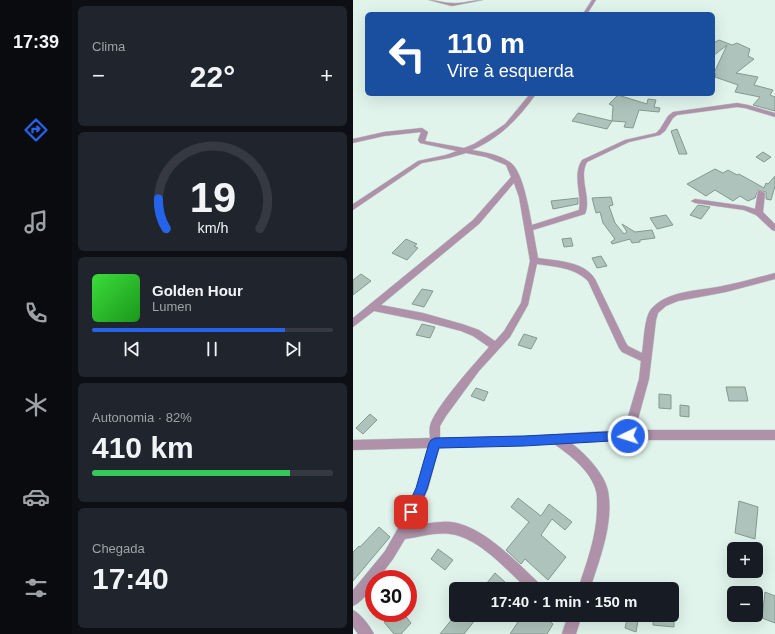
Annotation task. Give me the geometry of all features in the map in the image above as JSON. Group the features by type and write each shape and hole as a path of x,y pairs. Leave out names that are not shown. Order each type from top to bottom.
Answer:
{"street":[{"path":"431,0 452,5 481,0"},
{"path":"586,12 594,0"},
{"path":"354,207 420,162 430,158 450,156 489,141 505,128 525,106 532,96"},
{"path":"529,228 582,212 584,206 581,167 584,160 627,140 658,134 663,130 670,117 675,113 737,105 750,107 775,115"},
{"path":"353,141 422,130 425,132 421,140 422,142 488,155 508,164 523,197 534,261 525,303 507,334 497,347 476,368 442,413 435,426 435,443 422,489 401,534 389,555 353,600"},
{"path":"353,323 476,222 515,177"},
{"path":"759,213 761,193"},
{"path":"695,201 745,208 759,213 775,228"},
{"path":"534,261 577,268 585,273 591,279 622,345 646,359"},
{"path":"628,436 636,403 644,379 654,311 663,304 676,298 726,289 775,276"},
{"path":"372,307 423,317 462,328 476,333 497,347"},
{"path":"353,445 628,436 775,435"},
{"path":"555,439 573,451 590,468 602,490 603,518 596,553 586,582"},
{"path":"401,534 440,529 459,530 479,540 529,582"},
{"path":"353,616 367,634"},
{"path":"569,634 571,622"}],"building":[{"path":"719,40 732,45 737,43 750,49 748,56 754,59 736,73 758,77 754,85 773,90 770,95 775,97 775,111 753,105 760,97 735,92 738,85 715,77 715,71 727,45 715,54 715,42"},
{"path":"617,96 647,104 648,99 656,100 654,107 660,108 659,112 639,110 633,128 624,127 626,122 612,121 613,106 609,104"},
{"path":"578,113 612,121 607,129 572,121"},
{"path":"677,129 687,154 679,154 671,131"},
{"path":"763,152 771,157 764,162 756,157"},
{"path":"715,169 723,173 728,170 737,175 739,174 764,188 766,183 768,184 775,176 775,186 771,200 766,199 766,192 758,190 755,198 748,201 740,196 733,201 715,190 706,196 687,184"},
{"path":"611,197 613,205 609,206 615,223 624,234 627,232 622,224 635,232 652,230 655,238 640,240 640,242 632,243 630,239 612,244 611,242 615,239 603,223 600,212 596,213 592,198"},
{"path":"578,198 578,204 553,209 551,201"},
{"path":"698,205 710,207 701,219 690,215"},
{"path":"666,215 673,225 657,229 650,218"},
{"path":"571,238 573,246 564,247 562,239"},
{"path":"406,239 417,244 414,246 418,248 407,260 392,253"},
{"path":"601,256 607,266 597,268 592,258"},
{"path":"361,274 371,281 353,295 353,280"},
{"path":"422,289 433,291 424,307 412,304"},
{"path":"422,324 435,327 430,338 416,335"},
{"path":"524,334 537,338 531,349 518,345"},
{"path":"726,387 745,387 748,401 729,401"},
{"path":"476,388 488,392 484,401 471,396"},
{"path":"659,394 671,395 671,409 659,408"},
{"path":"680,405 689,406 689,417 680,416"},
{"path":"370,414 377,420 363,434 356,428"},
{"path":"518,498 541,516 549,504 572,522 565,530 552,519 541,535 566,557 548,580 525,559 521,564 506,550 529,522 511,507"},
{"path":"739,501 758,507 755,539 735,533"},
{"path":"379,527 390,537 353,581 353,552 359,546 360,547"},
{"path":"438,549 453,560 445,570 431,559"},
{"path":"495,573 505,582 488,582"},
{"path":"765,592 775,596 775,623 763,618"},
{"path":"384,622 411,623 401,634 394,634"},
{"path":"450,622 473,622 464,634 440,634"},
{"path":"518,622 551,622 553,624 547,634 510,634"},
{"path":"626,622 638,622 636,632 625,628"},
{"path":"653,622 674,622 674,627 653,625"}],"route":[{"path":"411,512 422,489 435,443 524,441 628,436"}]}
